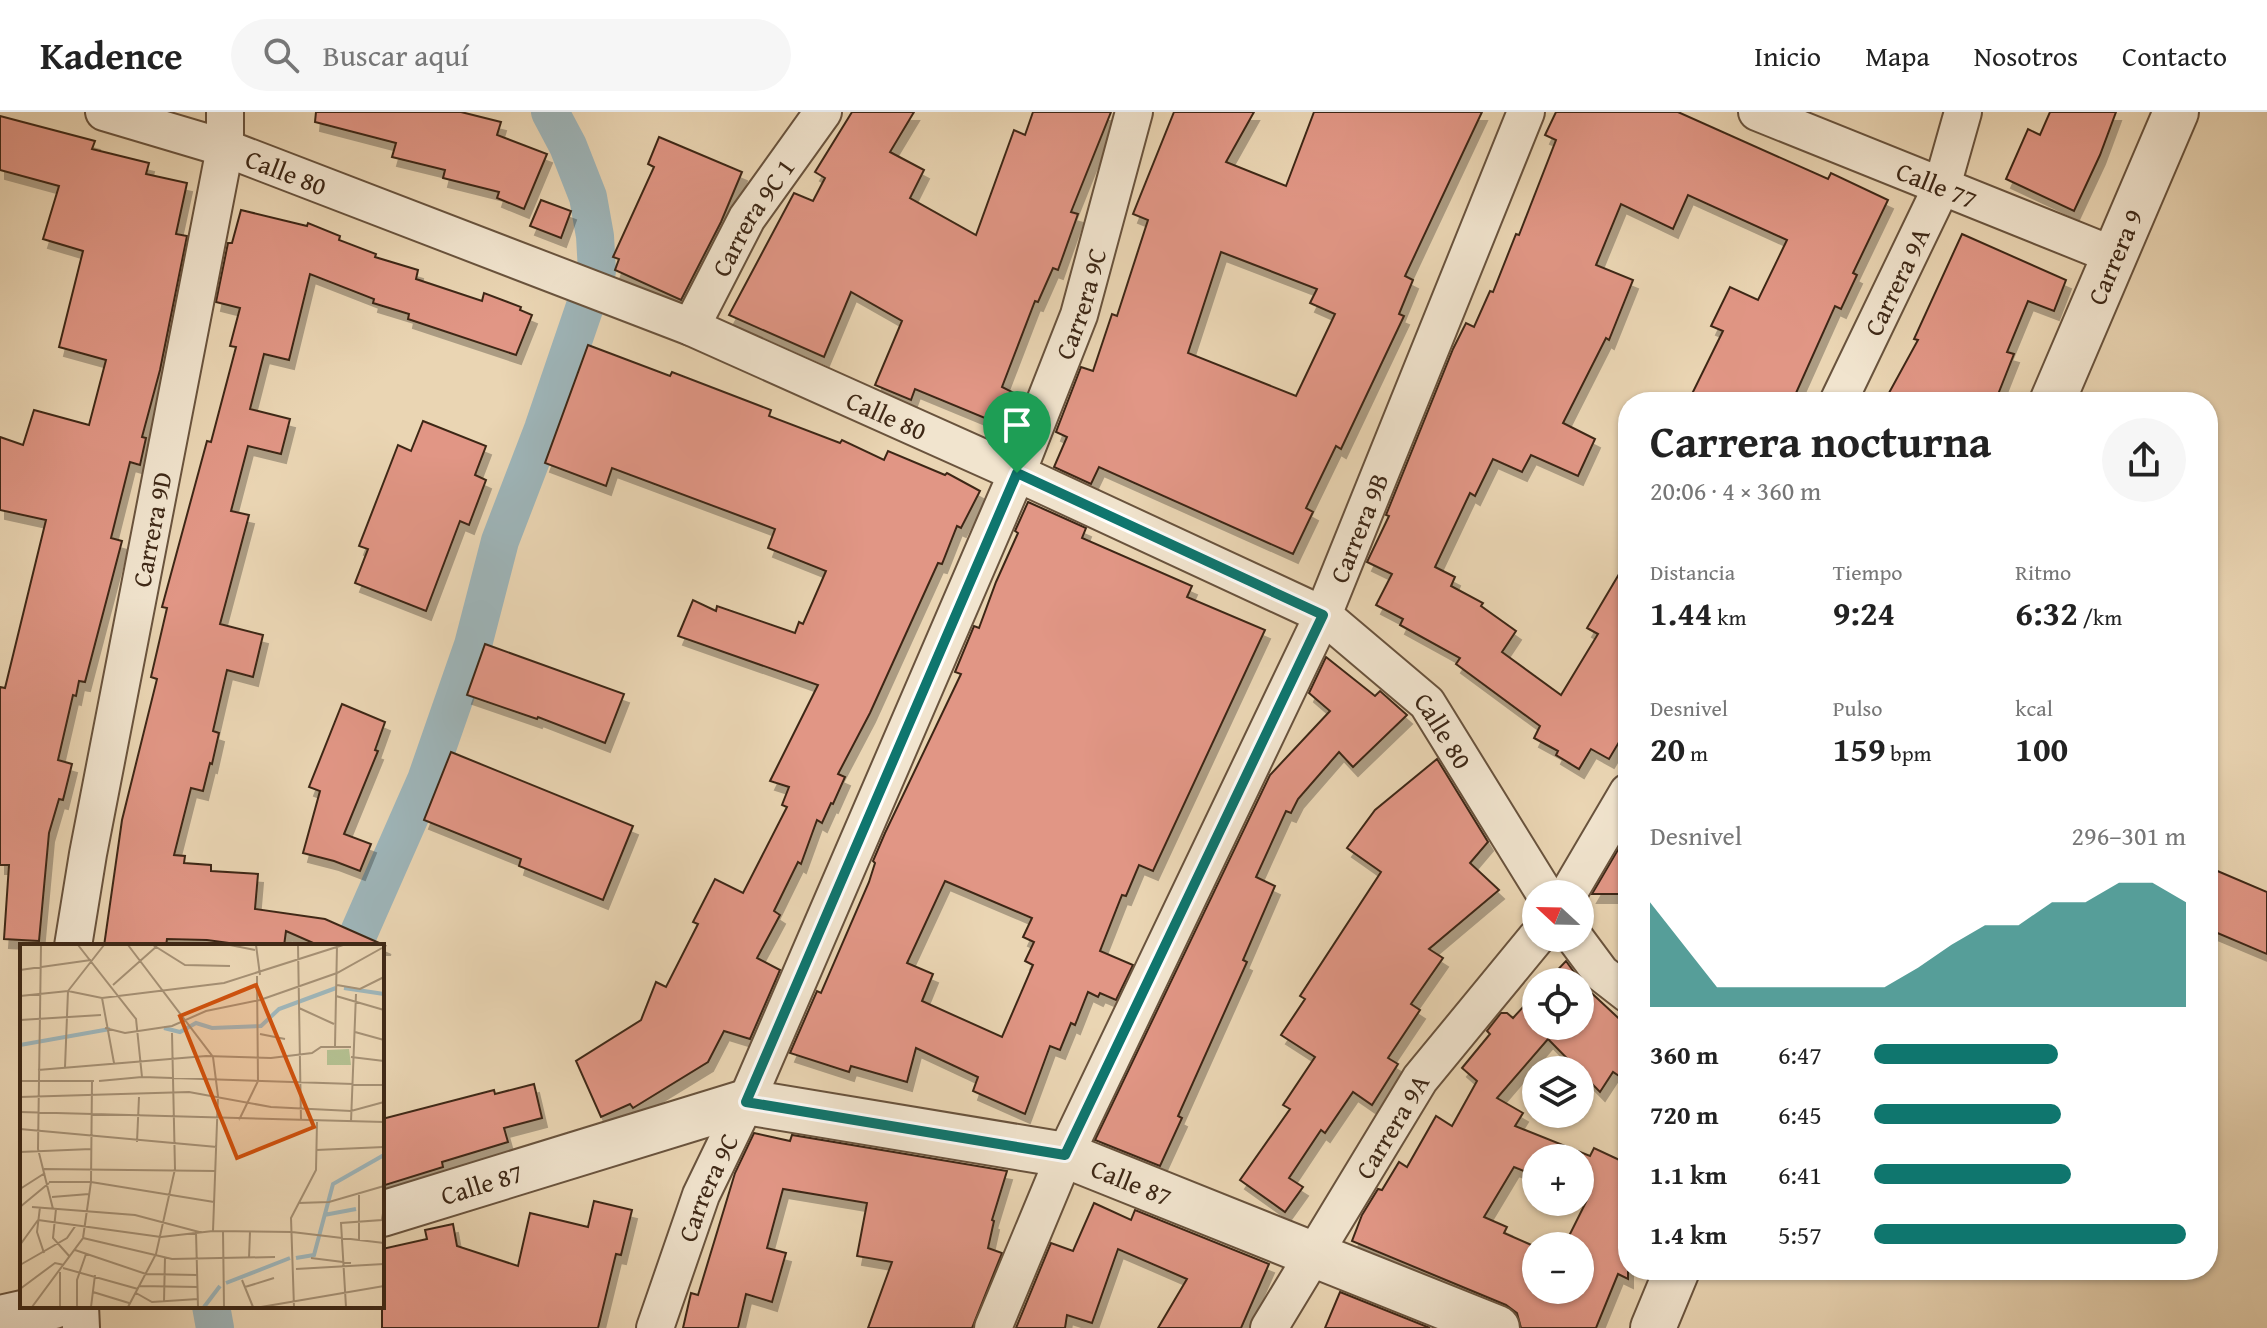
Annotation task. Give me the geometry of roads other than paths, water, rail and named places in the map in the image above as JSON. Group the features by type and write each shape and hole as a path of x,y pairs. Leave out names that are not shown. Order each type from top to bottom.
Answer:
{"street":[{"name":"Calle 80","path":"104,112 225,148 691,327 1323,615 1427,703 1536,880"},
{"name":"Carrera 9D","path":"73,944 88,854 225,148 225,112"},
{"name":"Carrera 9C 1","path":"691,327 747,218 823,112"},
{"name":"Carrera 9C","path":"655,1328 701,1195 746,1102 1017,473 1079,315 1134,112"},
{"name":"Carrera 9B","path":"993,1328 1065,1155 1323,615 1526,112"},
{"name":"Calle 77","path":"1757,112 2115,256"},
{"name":"Carrera 9A","path":"1843,392 1942,186 1963,112"},
{"name":"Carrera 9","path":"2056,392 2176,112"},
{"path":"1576,880 1618,809"},
{"name":"Carrera 9A","path":"1269,1328 1420,1079 1524,952"},
{"path":"1585,952 1601,973 1618,986"},
{"name":"Calle 87","path":"384,1213 746,1102 1065,1155 1497,1328"},
{"path":"1653,1328 1673,1280"},
{"path":"0,1318 45,1308"},
{"path":"80,1308 81,1328"}],"waterway":[{"path":"354,944 426,780 473,645 500,541 543,429 597,271 588,197 568,146 550,112"},
{"path":"211,1308 215,1328"}]}
